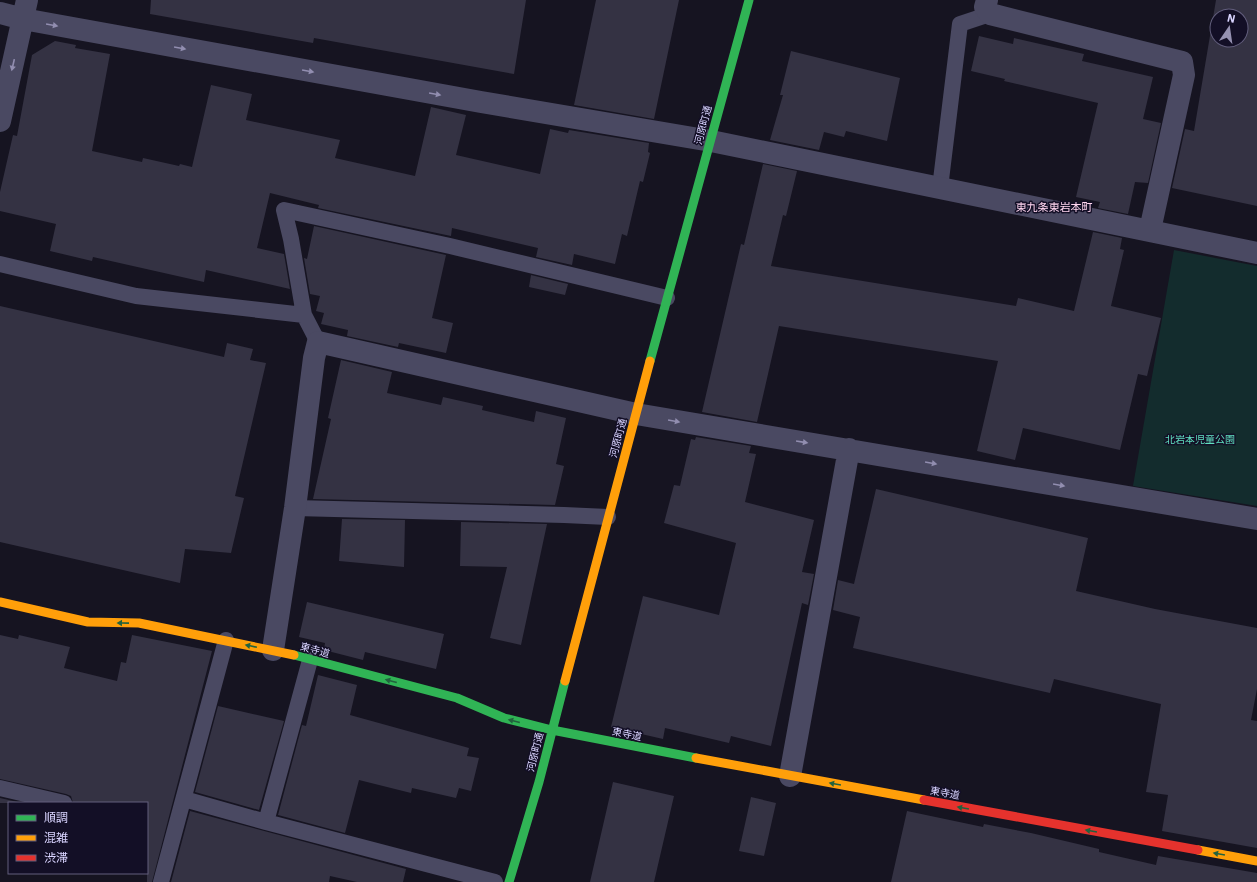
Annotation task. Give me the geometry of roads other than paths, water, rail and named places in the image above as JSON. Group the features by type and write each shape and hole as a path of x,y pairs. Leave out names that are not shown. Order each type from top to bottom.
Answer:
{"main road":[{"name":"河原町通","path":"509,882 539,782 608,517 749,0"},
{"name":"東寺道","path":"0,602 88,622 139,623 273,650 457,698 504,718 552,730 790,776 1257,861"}],"street":[{"path":"988,7 1182,62 1184,75 1150,230"},
{"path":"0,121 25,10"},
{"path":"0,13 25,10 480,102 711,141 1257,253"},
{"path":"273,650 295,508 314,358 318,342 636,414 1257,518"},
{"path":"790,776 849,449"}],"lane":[{"path":"940,188 960,24 988,7"},
{"path":"318,342 304,314 291,239 284,210 450,246 667,298"},
{"path":"0,264 136,296 304,314"},
{"path":"295,508 564,514 608,517"},
{"path":"161,882 226,640"},
{"path":"266,822 310,660"},
{"path":"0,788 60,802"},
{"path":"184,799 495,882"}],"district":[{"name":"東九条東岩本町","path":"1054,207"}],"park label":[{"name":"北岩本児童公園","path":"1200,439"}]}
